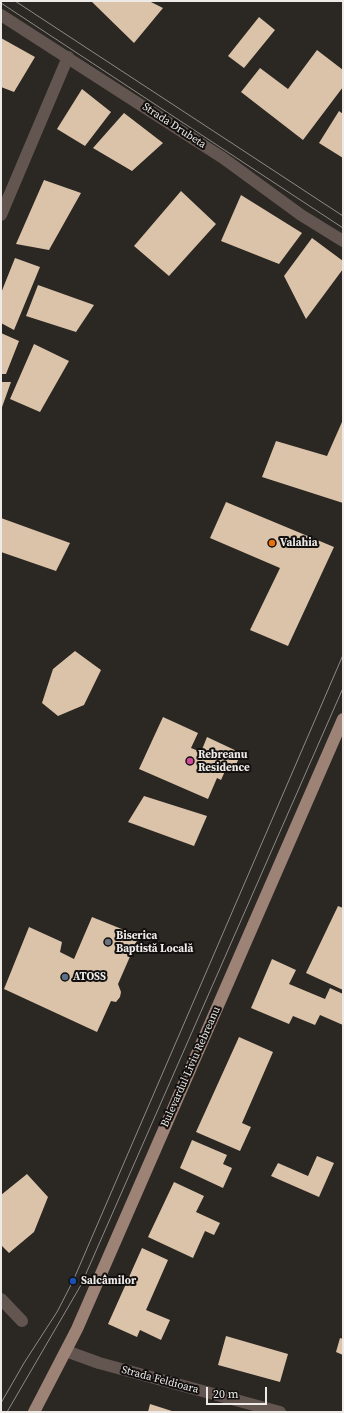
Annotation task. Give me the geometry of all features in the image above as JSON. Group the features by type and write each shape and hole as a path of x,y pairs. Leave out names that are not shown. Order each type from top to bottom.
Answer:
{"main road":[{"name":"Bulevardul Liviu Rebreanu","path":"34,1412 77,1329 343,719"}],"street":[{"name":"Strada Drubeta","path":"1,15 223,158 301,215 343,241"},
{"path":"1,215 68,57"},
{"path":"1,1299 22,1321"},
{"name":"Strada Feldioara","path":"66,1351 99,1363 280,1412"}],"building":[{"path":"91,1 149,1 163,8 134,43"},
{"path":"259,17 275,30 244,68 228,56"},
{"path":"1,38 35,57 14,92 1,87"},
{"path":"317,50 343,70 343,87 303,140 241,92 260,68 288,89"},
{"path":"82,89 111,112 85,146 57,129"},
{"path":"339,111 343,114 343,158 319,143"},
{"path":"124,113 163,143 132,171 93,148"},
{"path":"44,180 81,193 49,250 16,244"},
{"path":"181,191 216,224 169,276 134,246"},
{"path":"241,195 302,233 279,264 221,241"},
{"path":"312,238 343,261 343,269 306,319 284,276"},
{"path":"15,258 40,267 14,330 1,323 1,293"},
{"path":"38,285 94,305 76,332 26,316"},
{"path":"1,333 19,341 6,374 1,374"},
{"path":"34,344 69,361 40,412 10,399"},
{"path":"1,382 11,382 1,410"},
{"path":"342,422 343,503 262,477 276,441 327,456"},
{"name":"Valahia","path":"226,502 334,547 288,646 250,630 280,568 210,538"},
{"path":"1,518 70,543 56,571 1,552"},
{"path":"75,651 101,670 84,705 58,716 42,703 53,669"},
{"name":"Rebreanu Residence","path":"163,717 198,733 191,748 201,752 207,737 241,753 233,772 226,769 221,780 217,778 208,799 139,769"},
{"path":"144,796 207,816 194,846 128,822"},
{"path":"338,906 343,908 343,990 306,973"},
{"name":"ATOSS","path":"92,917 139,936 118,984 121,992 120,997 116,1002 111,1001 97,1032 4,989 29,927 62,942 60,952 74,959"},
{"path":"272,959 296,970 289,984 325,999 330,988 343,994 343,1025 320,1015 315,1025 293,1016 289,1024 251,1008"},
{"path":"239,1037 273,1052 242,1123 251,1127 240,1151 196,1132"},
{"path":"192,1140 227,1155 223,1164 232,1168 223,1188 180,1168"},
{"path":"317,1156 334,1163 319,1197 271,1176 278,1163 308,1176"},
{"path":"27,1174 48,1197 34,1232 9,1253 1,1245 1,1195"},
{"path":"174,1182 204,1196 196,1212 220,1223 214,1235 205,1231 193,1258 148,1237"},
{"path":"142,1248 168,1260 146,1310 170,1320 161,1340 140,1330 137,1337 108,1324"},
{"path":"226,1336 288,1354 280,1382 218,1365"},
{"path":"340,1338 343,1339 343,1355 336,1352"},
{"path":"150,1404 175,1412 148,1412"}],"tram line":[{"path":"15,1 343,216"},
{"path":"1,3 343,228"},
{"path":"1,1403 24,1363 57,1312 73,1281 343,655"},
{"path":"7,1412 81,1285 343,688"}],"place":[{"name":"Valahia","path":"272,543"},
{"name":"Rebreanu Residence","path":"190,761"},
{"name":"Biserica Baptistă Locală","path":"108,942"},
{"name":"ATOSS","path":"65,977"},
{"name":"Salcâmilor","path":"73,1281"}]}
